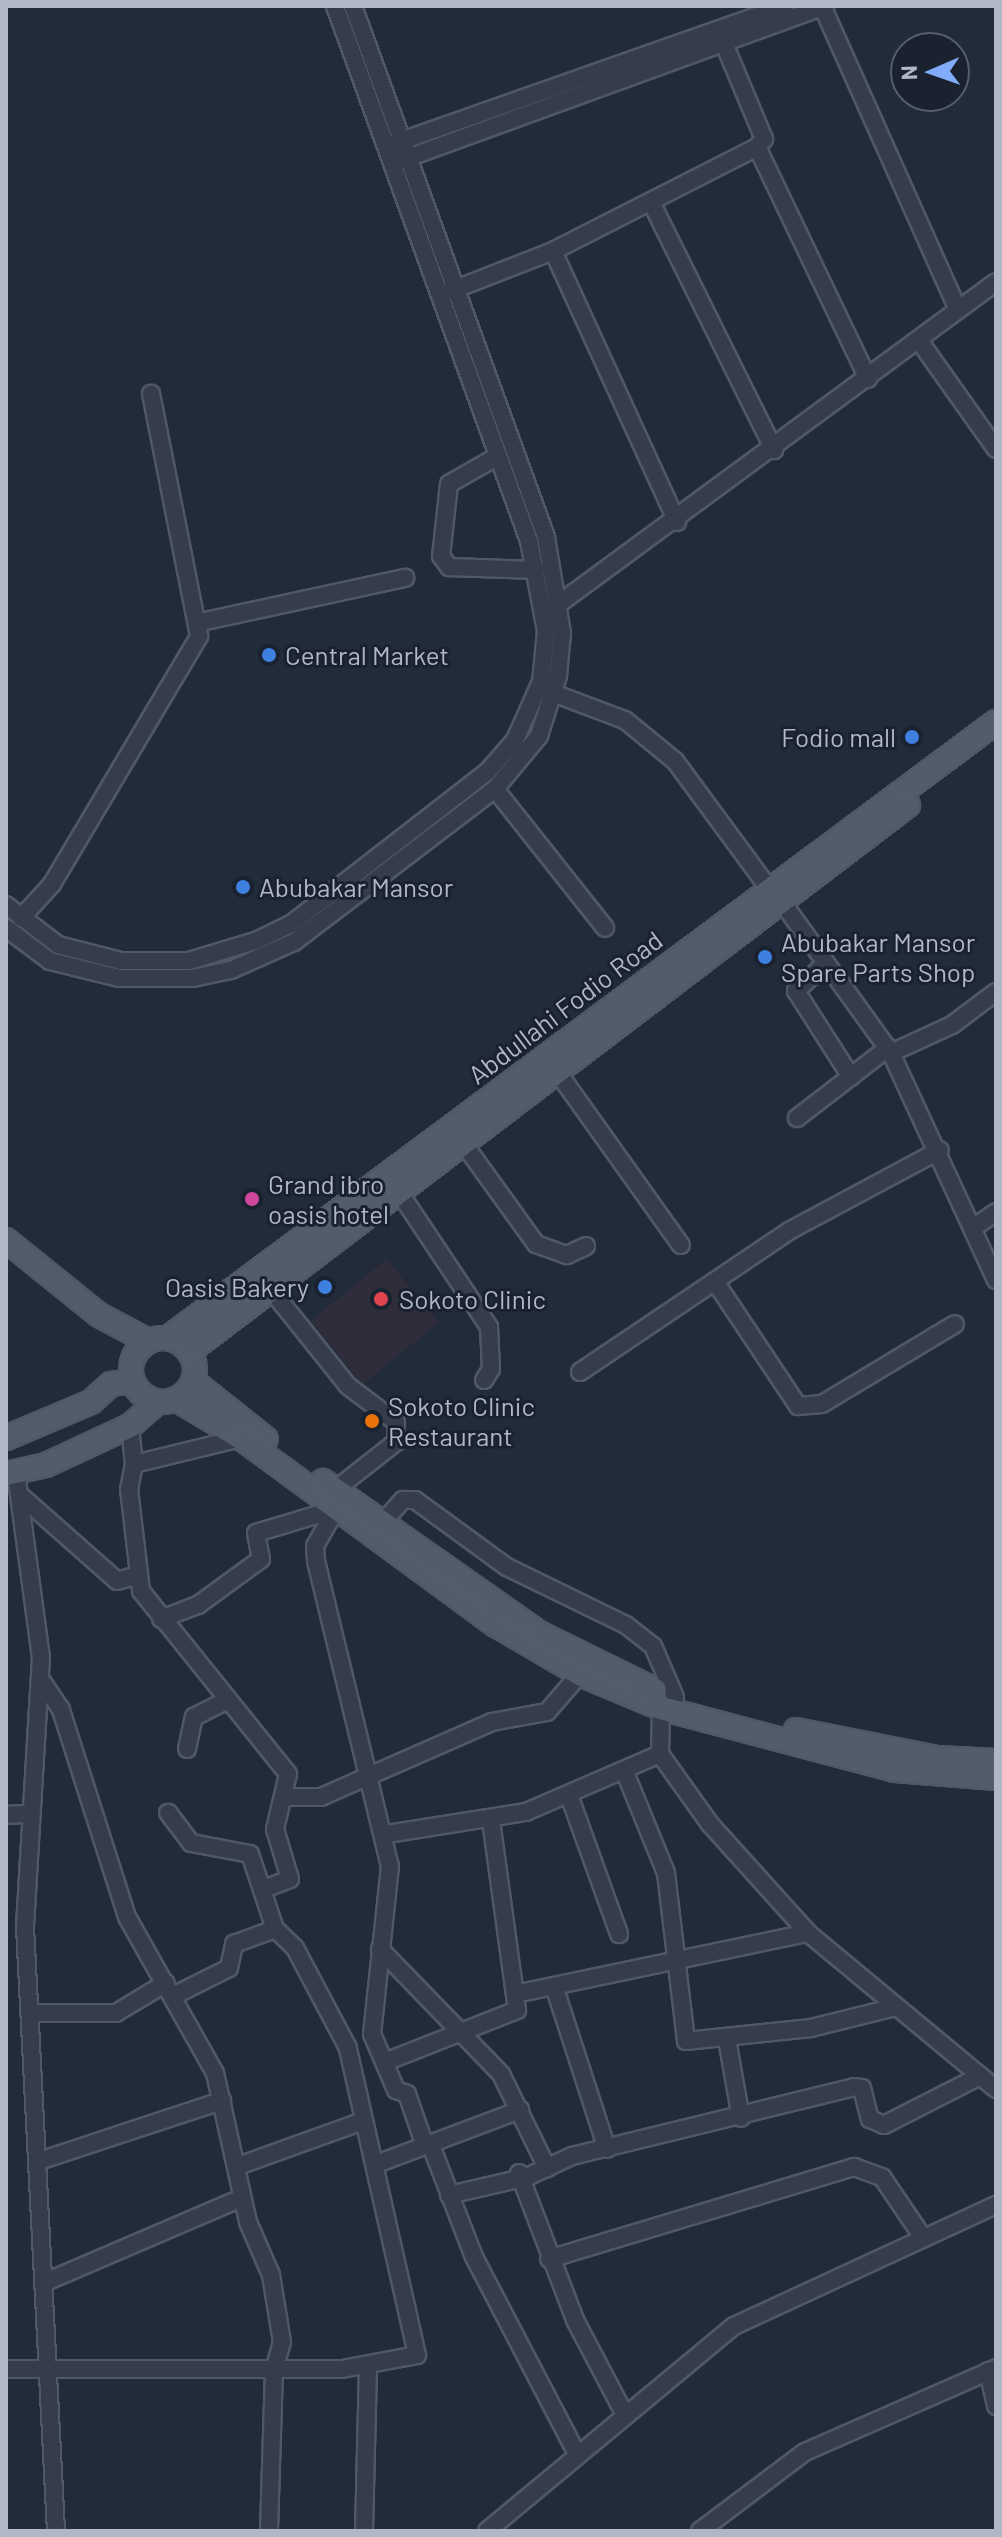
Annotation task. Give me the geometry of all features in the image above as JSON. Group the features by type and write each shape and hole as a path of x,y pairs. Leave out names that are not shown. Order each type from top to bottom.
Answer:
{"main road":[{"name":"Abdullahi Fodio Road","path":"190,1351 268,1286 556,1070 996,722"},
{"name":"Abdullahi Fodio Road","path":"150,1345 996,737"},
{"path":"6,1240 99,1315 150,1345 190,1351 193,1381 335,1499 483,1616 580,1674 895,1770 996,1778"},
{"path":"6,1256 150,1345"},
{"path":"133,1381 150,1345"},
{"path":"6,1438 91,1402 111,1384 133,1381 241,1438 335,1499 383,1522 539,1633 668,1702 937,1758 996,1761"},
{"path":"11,1473 130,1426 193,1381"}],"street":[{"path":"6,905 58,945 121,961 189,961 280,929 353,887 495,789 532,751 546,690 560,603 546,537 448,293 400,161 335,6"},
{"path":"353,6 393,144"},
{"path":"393,144 784,6"},
{"path":"400,161 726,48 824,7 957,308"},
{"path":"448,293 553,251 757,147 764,139 726,48"},
{"path":"757,147 868,379"},
{"path":"651,202 774,450"},
{"path":"553,251 677,522"},
{"path":"560,603 677,522 920,342 957,308 996,282"},
{"path":"6,928 50,961 119,978 193,978 294,942 488,771 515,740 546,690 546,631 536,570 448,293"},
{"path":"920,342 996,449"},
{"path":"21,918 52,884 201,622 151,394"},
{"path":"498,456 449,484 441,556 449,567 536,570"},
{"path":"201,622 405,578"},
{"path":"546,690 625,720 675,761 890,1051 976,1226 996,1280"},
{"path":"495,789 605,928"},
{"path":"826,963 797,995 851,1077"},
{"path":"797,1118 890,1051 952,1025 996,992"},
{"path":"556,1070 681,1245"},
{"path":"461,1140 536,1244 567,1255 586,1246"},
{"path":"580,1372 789,1231 940,1150"},
{"path":"397,1189 489,1327 491,1369 484,1380"},
{"path":"976,1226 996,1212"},
{"path":"716,1283 798,1406 822,1404 955,1324"},
{"path":"161,1619 198,1605 261,1559 256,1533 335,1499 396,1442 396,1422 348,1386 268,1286"},
{"path":"130,1426 134,1464 135,1576 161,1619 224,1702 284,1765 288,1797 275,1829 290,1879 264,1889"},
{"path":"134,1464 241,1438"},
{"path":"11,1473 21,1496 41,1680 28,1814 30,2013 48,2281 56,2531"},
{"path":"21,1496 117,1581 135,1576"},
{"path":"335,1499 315,1546 316,1561 366,1772 387,1834 380,1949 371,2014 396,2090 407,2094 424,2143 430,2143"},
{"path":"383,1522 403,1500 415,1500 507,1567 626,1625 653,1646 668,1702 660,1754 710,1824 808,1933 892,2008 996,2089"},
{"path":"288,1797 321,1797 366,1772 492,1722 547,1712 580,1674"},
{"path":"41,1680 61,1710 127,1917 171,1989 222,2101 238,2166 242,2198 271,2275 282,2342 274,2370 269,2531"},
{"path":"187,1749 194,1717 224,1702"},
{"path":"387,1834 491,1819 626,1775 660,1754"},
{"path":"626,1775 666,1873 673,1964 686,2041 727,2039 892,2008"},
{"path":"569,1795 619,1934"},
{"path":"6,2369 368,2368 417,2355 379,2163 363,2121 348,2048 295,1948 275,1929 250,1854 191,1843 168,1813"},
{"path":"6,1815 28,1814"},
{"path":"385,2062 464,2029 513,2017 515,1994 491,1819"},
{"path":"30,2013 116,2013 229,1968 234,1944 275,1929"},
{"path":"515,1994 555,1989 808,1933"},
{"path":"380,1949 464,2029 520,2110 547,2168"},
{"path":"555,1989 607,2149"},
{"path":"727,2039 741,2118"},
{"path":"449,2195 607,2149 741,2118 854,2087 862,2088 870,2119 884,2125 980,2076"},
{"path":"39,2161 222,2101"},
{"path":"379,2163 520,2110"},
{"path":"238,2166 363,2121"},
{"path":"430,2143 449,2195 577,2454"},
{"path":"549,2259 854,2167 882,2177 922,2236"},
{"path":"519,2173 549,2259 625,2415"},
{"path":"48,2281 242,2198"},
{"path":"487,2531 734,2326 922,2236 996,2205"},
{"path":"364,2531 368,2368"},
{"path":"700,2531 805,2452 992,2369 996,2406"}],"shaded area":[{"name":"Sokoto Clinic","path":"387,1259 439,1323 362,1384 311,1321"}],"place":[{"name":"Central Market","path":"269,655"},
{"name":"Fodio mall","path":"912,737"},
{"name":"Abubakar Mansor","path":"243,887"},
{"name":"Abubakar Mansor Spare Parts Shop","path":"765,957"},
{"name":"Grand ibro oasis hotel","path":"252,1199"},
{"name":"Oasis Bakery","path":"325,1287"},
{"name":"Sokoto Clinic","path":"381,1299"},
{"name":"Sokoto Clinic Restaurant","path":"372,1421"}]}
